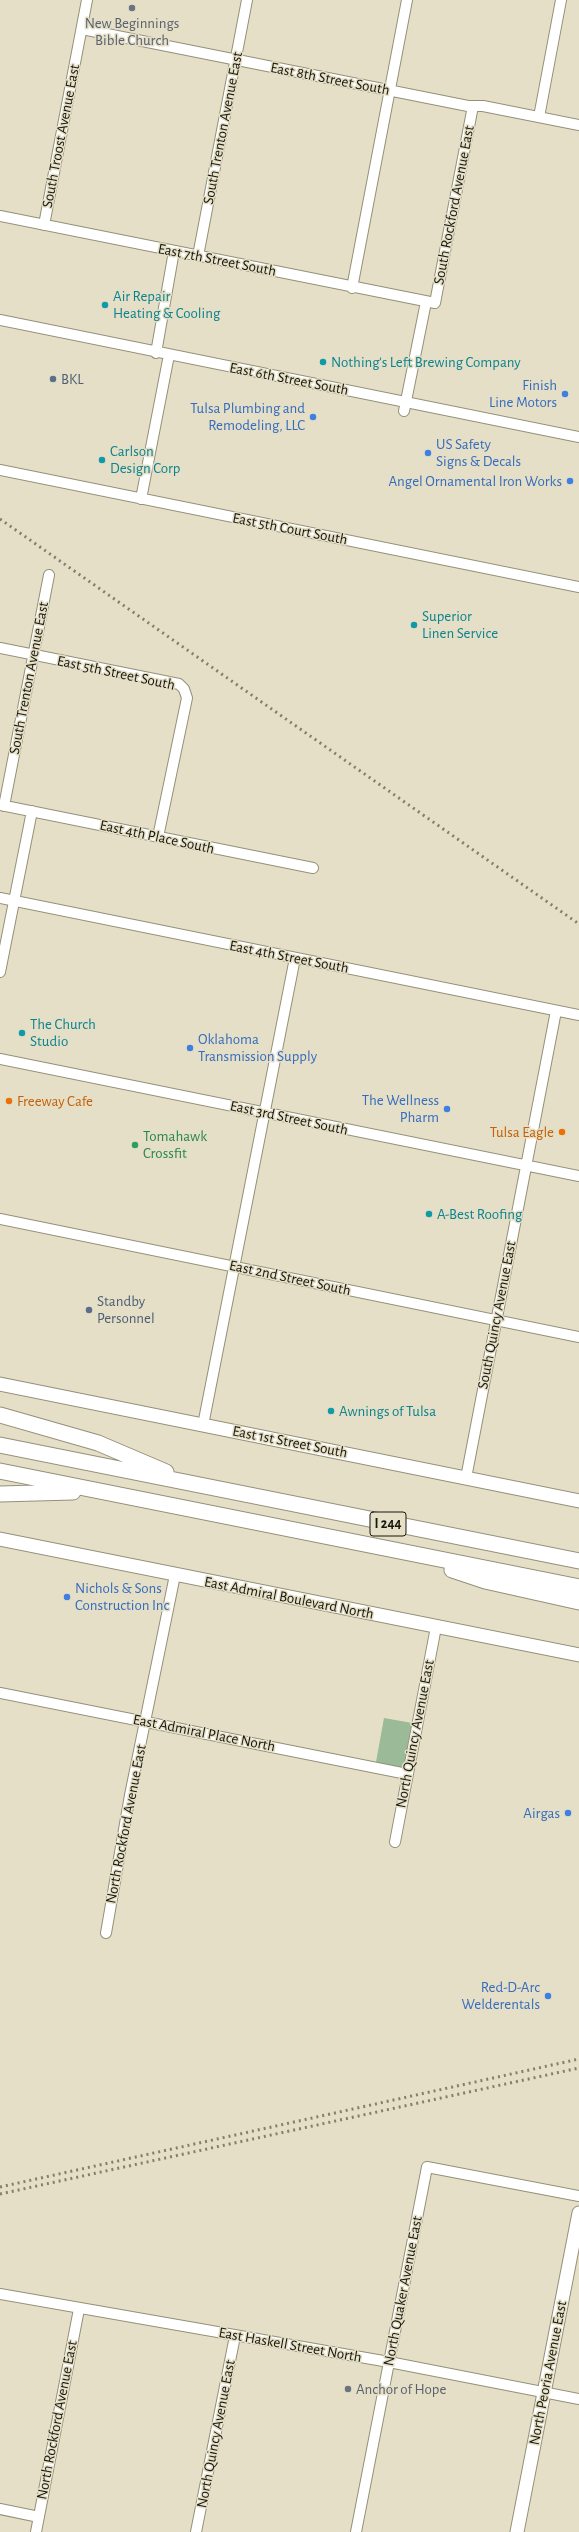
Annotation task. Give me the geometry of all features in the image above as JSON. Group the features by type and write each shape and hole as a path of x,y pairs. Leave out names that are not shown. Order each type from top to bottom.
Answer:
{"highway":[{"path":"0,1415 98,1443 196,1485"},
{"name":"I 244","path":"0,1445 579,1561"},
{"name":"I 244","path":"0,1471 394,1551 485,1581 579,1602"},
{"path":"0,1494 100,1491"},
{"path":"394,1551 579,1587"}],"main road":[{"name":"East 1st Street South","path":"0,1384 579,1501"},
{"name":"East Admiral Boulevard North","path":"0,1539 579,1655"},
{"name":"North Peoria Avenue East","path":"517,2532 544,2392 576,2249 579,2213"}],"street":[{"name":"South Troost Avenue East","path":"44,225 87,0"},
{"name":"South Trenton Avenue East","path":"198,256 247,0"},
{"path":"352,288 407,0"},
{"path":"539,117 561,0"},
{"name":"East 8th Street South","path":"82,29 390,91 473,106 483,106 579,125"},
{"name":"South Rockford Avenue East","path":"405,407 430,303 473,106"},
{"name":"East 7th Street South","path":"0,216 430,303"},
{"path":"156,352 174,251"},
{"name":"East 6th Street South","path":"0,320 156,352 405,407 579,437"},
{"path":"141,499 169,355"},
{"name":"East 5th Court South","path":"0,470 579,587"},
{"name":"South Trenton Avenue East","path":"2,805 50,574"},
{"name":"East 5th Street South","path":"0,648 178,684 184,689 186,698 158,837"},
{"name":"East 4th Place South","path":"2,805 313,868"},
{"path":"0,972 32,811"},
{"name":"East 4th Street South","path":"0,898 579,1015"},
{"path":"204,1425 295,958"},
{"name":"South Quincy Avenue East","path":"466,1478 556,1011"},
{"name":"East 3rd Street South","path":"0,1059 579,1176"},
{"name":"East 2nd Street South","path":"0,1219 579,1337"},
{"name":"North Rockford Avenue East","path":"106,1933 175,1575"},
{"name":"North Quincy Avenue East","path":"395,1842 436,1627"},
{"name":"East Admiral Place North","path":"0,1693 407,1774"},
{"name":"North Quaker Avenue East","path":"356,2532 427,2167 579,2196"},
{"name":"East Haskell Street North","path":"0,2294 389,2362 579,2399"},
{"name":"North Rockford Avenue East","path":"36,2532 79,2309"},
{"name":"North Quincy Avenue East","path":"196,2532 235,2336"},
{"path":"0,2509 39,2517"}],"green space":[{"path":"384,1718 412,1723 404,1764 401,1768 376,1762"}],"railway":[{"path":"0,519 579,924"},
{"path":"0,2187 579,2059"},
{"path":"0,2194 579,2068"}],"place":[{"name":"New Beginnings Bible Church","path":"132,8"},
{"name":"Air Repair Heating & Cooling","path":"105,305"},
{"name":"Nothing's Left Brewing Company","path":"323,362"},
{"name":"BKL","path":"53,379"},
{"name":"Finish Line Motors","path":"565,394"},
{"name":"Tulsa Plumbing and Remodeling, LLC","path":"313,417"},
{"name":"US Safety Signs & Decals","path":"428,453"},
{"name":"Carlson Design Corp","path":"102,460"},
{"name":"Angel Ornamental Iron Works","path":"570,481"},
{"name":"Superior Linen Service","path":"414,625"},
{"name":"The Church Studio","path":"22,1033"},
{"name":"Oklahoma Transmission Supply","path":"190,1048"},
{"name":"Freeway Cafe","path":"9,1101"},
{"name":"The Wellness Pharm","path":"447,1109"},
{"name":"Tulsa Eagle","path":"562,1132"},
{"name":"Tomahawk Crossfit","path":"135,1145"},
{"name":"A-Best Roofing","path":"429,1214"},
{"name":"Standby Personnel","path":"89,1310"},
{"name":"Awnings of Tulsa","path":"331,1411"},
{"name":"Nichols & Sons Construction Inc","path":"67,1597"},
{"name":"Airgas","path":"568,1813"},
{"name":"Red-D-Arc Welderentals","path":"548,1996"},
{"name":"Anchor of Hope","path":"348,2389"}]}
